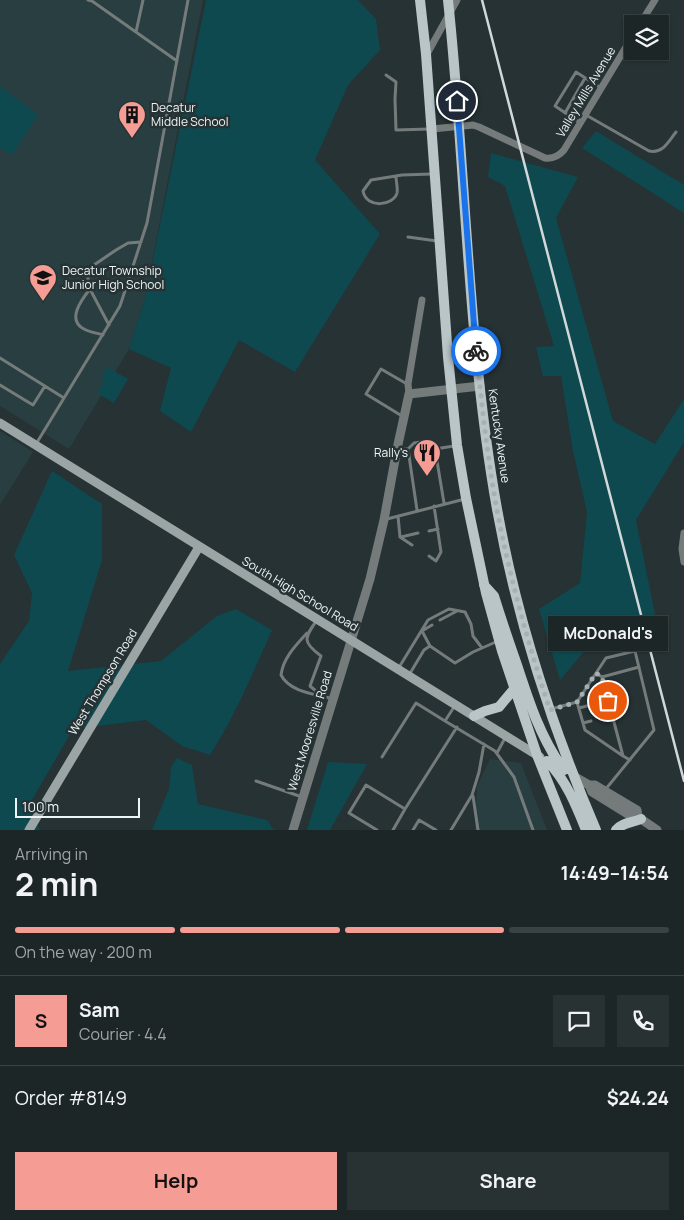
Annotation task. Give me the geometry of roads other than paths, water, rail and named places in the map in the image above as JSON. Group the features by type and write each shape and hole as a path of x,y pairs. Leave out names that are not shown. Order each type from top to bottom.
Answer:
{"main road":[{"path":"420,0 436,174 451,389 457,446 466,498 484,584 499,641 514,689 542,758 567,830"},
{"name":"Kentucky Avenue","path":"448,0 480,386 493,486 507,559 526,634 550,710 596,830"},
{"name":"South High School Road","path":"0,423 575,777"},
{"name":"West Thompson Road","path":"29,830 199,547"},
{"path":"484,584 494,596 522,682 540,728 552,753 564,770"},
{"path":"474,716 499,707 514,689"},
{"path":"542,758 554,768 566,786 586,830"},
{"path":"616,830 622,824 632,823 640,818"}],"street":[{"path":"426,54 457,0"},
{"path":"646,15 655,0"},
{"name":"Valley Mills Avenue","path":"459,126 482,127 545,158 555,157 564,150 624,51"},
{"path":"432,129 459,126"},
{"path":"352,640 370,579 384,520 409,389 422,300"},
{"path":"409,389 451,389 480,386"},
{"path":"683,536 682,554 684,562"},
{"name":"West Mooresville Road","path":"293,830 352,640"},
{"name":"South High School Road","path":"575,777 589,785 596,785 637,810 640,818 657,830"},
{"name":"South High School Road","path":"589,785 592,792 634,818 640,818"}],"lane":[{"path":"88,0 96,2 177,61"},
{"path":"136,32 143,0"},
{"path":"36,445 120,306 147,223 188,0"},
{"path":"580,122 555,106 576,72 602,88"},
{"path":"386,75 396,82 394,99 396,130 432,129"},
{"path":"565,112 586,78"},
{"path":"585,114 649,151 660,151 676,132"},
{"path":"396,176 397,194 391,200 377,204 369,201 364,196 363,191 371,180 396,176 436,174"},
{"path":"408,237 440,241"},
{"path":"109,325 92,293 88,281 88,273 91,267 128,243 141,242"},
{"path":"90,288 80,302 76,314 76,322 82,328 103,335"},
{"path":"0,358 64,398"},
{"path":"404,417 366,394 381,369 409,389"},
{"path":"0,385 33,405 45,386"},
{"path":"397,449 408,449 414,443 430,441 435,449 444,504"},
{"path":"435,449 457,446"},
{"path":"408,449 417,510"},
{"path":"384,520 466,498"},
{"path":"429,556 436,561 442,552 434,506"},
{"path":"398,516 400,538"},
{"path":"429,531 438,529"},
{"path":"400,538 418,534"},
{"path":"400,538 412,545"},
{"path":"398,669 428,620 449,608 464,612 471,624 473,636 482,648"},
{"path":"440,620 458,610"},
{"path":"317,619 285,661 282,675 286,682 302,691 333,699"},
{"path":"422,631 432,625"},
{"path":"422,631 430,646 455,663 499,641"},
{"path":"308,632 307,644 321,656 310,686 322,696"},
{"path":"409,675 424,650 430,646"},
{"path":"550,710 577,702 606,658 635,651 654,730 605,790"},
{"path":"602,677 639,667"},
{"path":"596,673 602,677 624,756"},
{"path":"598,704 608,701"},
{"path":"577,702 585,730 630,760"},
{"path":"382,757 416,703 497,753 514,777 533,830"},
{"path":"445,721 456,704"},
{"path":"579,708 586,706"},
{"path":"602,719 612,716"},
{"path":"583,723 590,721"},
{"path":"392,830 457,727"},
{"path":"497,753 506,736"},
{"path":"451,830 472,795 479,772 484,744"},
{"path":"256,781 303,797"},
{"path":"377,830 349,813 366,785 405,810"},
{"path":"472,795 478,830"},
{"path":"413,830 419,820 436,830"}],"railway":[{"path":"482,0 684,781"}],"place":[{"name":"Decatur Middle School","path":"132,139"},
{"name":"Decatur Township Junior High School","path":"43,302"},
{"name":"Rally's","path":"427,477"},
{"name":"McDonald's","path":"608,701"}]}
